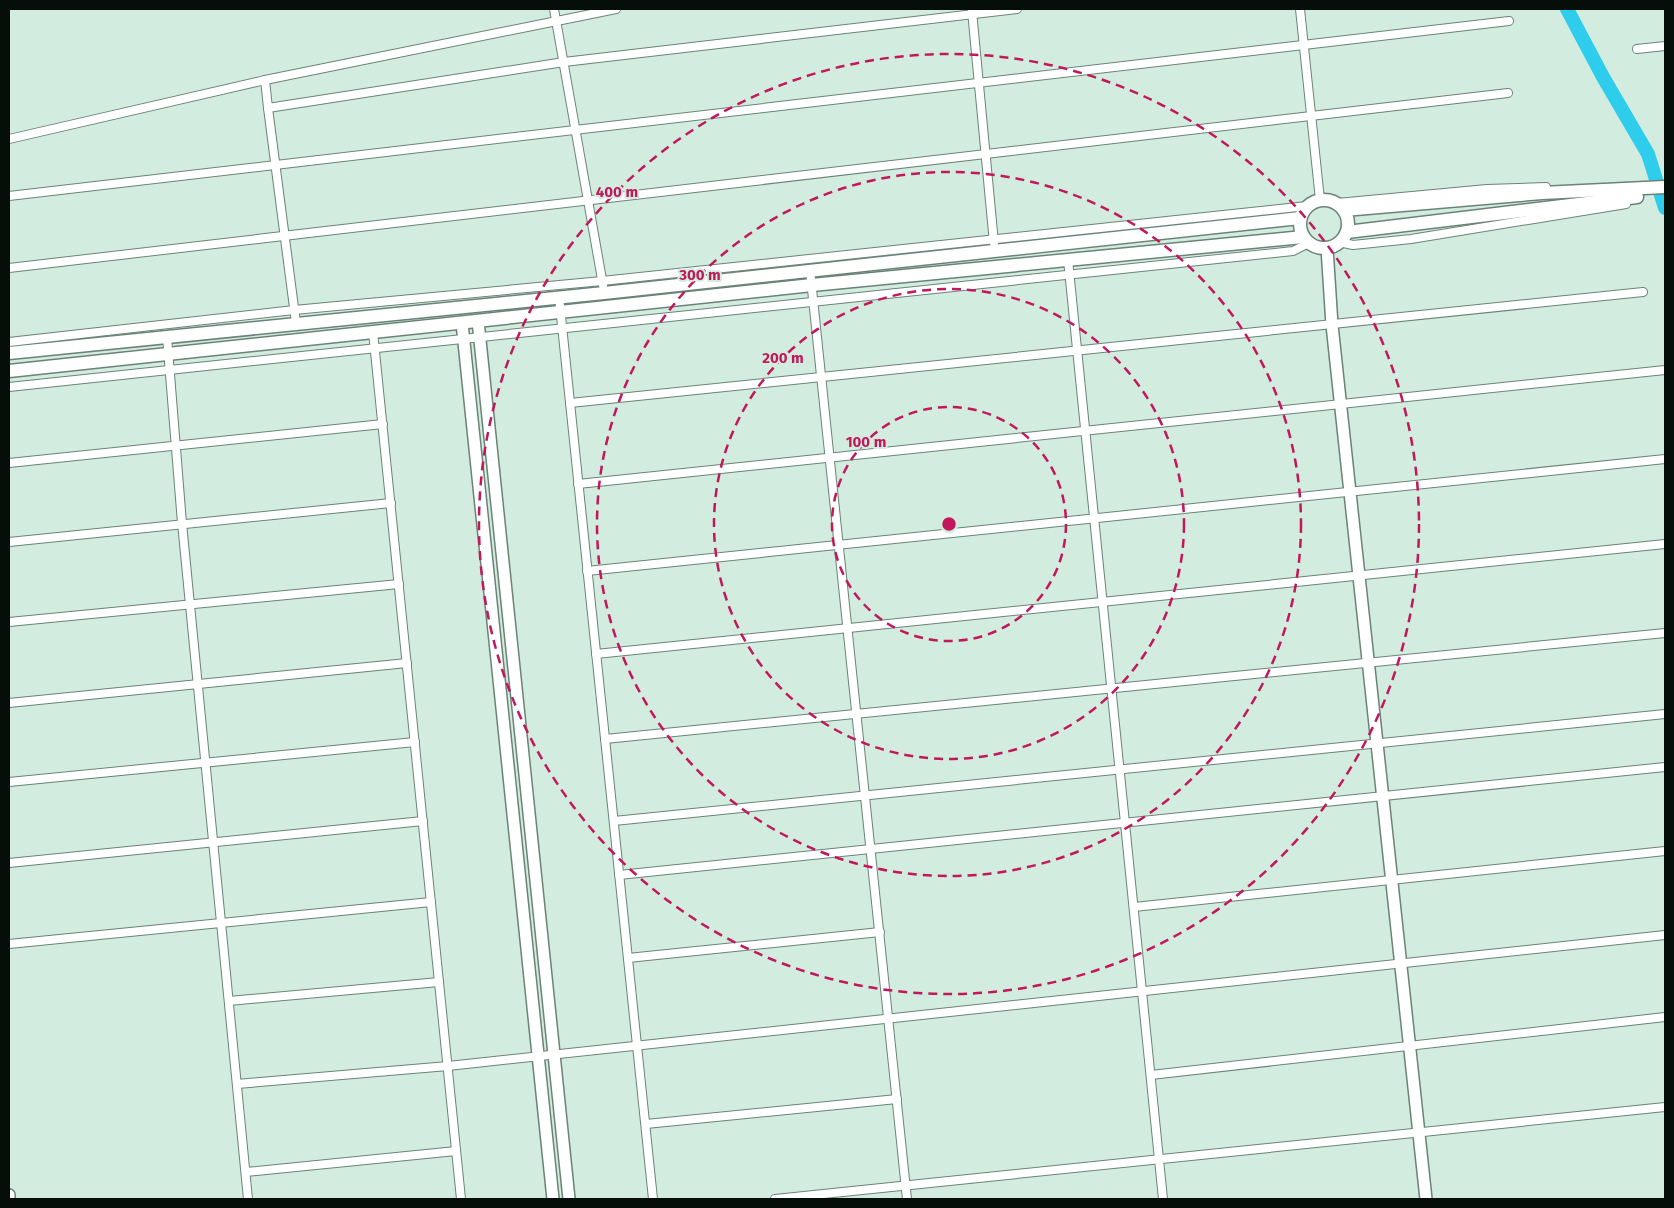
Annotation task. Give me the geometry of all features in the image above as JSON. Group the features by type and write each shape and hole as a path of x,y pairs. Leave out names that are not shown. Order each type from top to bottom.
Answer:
{"main road":[{"path":"1649,192 1665,187"},
{"path":"1306,240 1300,228 1300,218 1307,206 1320,200 1341,207 1542,193 1649,192 1665,194"},
{"path":"1347,232 1630,193"},
{"path":"9,371 812,285 1068,260 1306,240 1327,248 1339,242 1347,232 1348,220 1341,207"},
{"path":"9,354 167,337 295,316 559,297 603,287 810,270 994,245 1300,218"},
{"path":"1327,248 1332,324 1349,492 1399,965 1426,1199"},
{"path":"478,321 568,1199"},
{"path":"462,323 553,1199"}],"street":[{"path":"554,9 603,287"},
{"path":"9,139 265,80 616,9"},
{"path":"268,108 564,62 972,11 1017,9"},
{"path":"1300,9 1320,200"},
{"path":"972,11 987,154 994,245"},
{"path":"9,196 1509,21"},
{"path":"1637,49 1665,46"},
{"path":"265,80 295,316"},
{"path":"9,268 1508,93"},
{"path":"1339,242 1353,245 1488,227 1629,204 1630,193"},
{"path":"9,342 603,287 994,245 1307,206"},
{"path":"9,387 1293,250 1306,240"},
{"path":"1068,260 1163,1199"},
{"path":"810,270 908,1199"},
{"path":"570,402 822,378 1644,292"},
{"path":"559,297 653,1199"},
{"path":"373,332 461,1199"},
{"path":"167,337 182,523 248,1199"},
{"path":"578,484 1665,370"},
{"path":"9,463 383,424"},
{"path":"587,571 1665,459"},
{"path":"9,542 391,503"},
{"path":"596,654 849,630 1665,544"},
{"path":"9,622 399,584"},
{"path":"605,739 1112,689 1367,661 1665,633"},
{"path":"9,702 407,663"},
{"path":"614,821 866,797 1665,714"},
{"path":"9,782 415,742"},
{"path":"619,875 1665,767"},
{"path":"9,863 423,821"},
{"path":"1134,907 1665,851"},
{"path":"9,944 431,902"},
{"path":"628,958 880,932"},
{"path":"237,1084 448,1066 889,1017 1665,936"},
{"path":"229,1001 439,982"},
{"path":"1151,1075 1665,1017"},
{"path":"646,1124 897,1099"},
{"path":"775,1199 1665,1107"},
{"path":"246,1172 456,1151"}],"waterway":[{"path":"1567,9 1603,77 1648,154 1665,208"}]}
